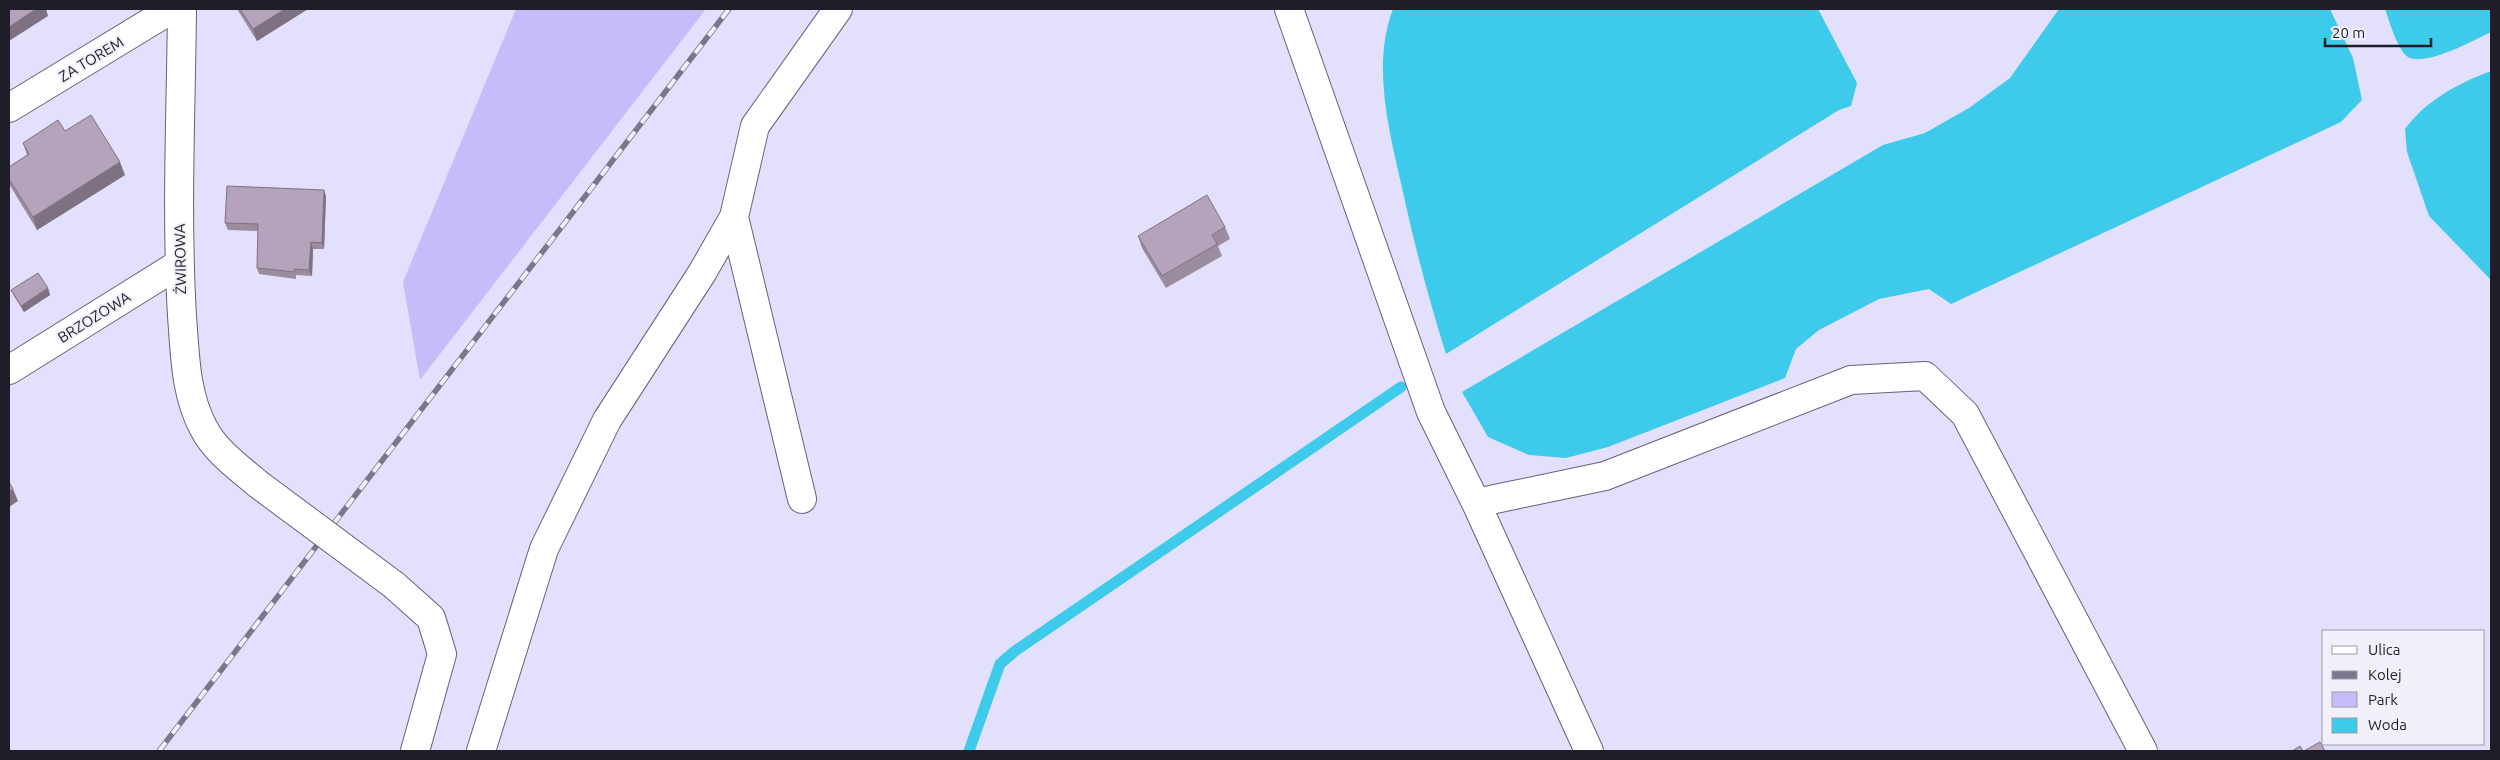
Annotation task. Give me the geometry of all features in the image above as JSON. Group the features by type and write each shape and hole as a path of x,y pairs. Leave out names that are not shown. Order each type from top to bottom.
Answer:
{"street":[{"name":"ZA TOREM","path":"9,108 172,9"},
{"name":"ŻWIROWA","path":"182,9 179,264 186,368 196,411 203,428 215,445 258,484 394,585 431,618 442,654 415,751"},
{"path":"481,751 544,549 607,420 702,273 734,217 755,126 838,9"},
{"path":"1289,9 1431,412 1476,503 1589,751"},
{"path":"734,217 802,499"},
{"name":"BRZOZOWA","path":"9,370 179,264"},
{"path":"1476,503 1605,476 1851,380 1925,376 1965,414 2143,751"}],"green space":[{"path":"516,9 706,9 420,380 403,282"}],"water":[{"path":"1393,9 1818,9 1857,83 1851,106 1839,110 1446,354 1417,253 1388,124 1383,77 1383,54"},
{"path":"2059,9 2330,9 2353,58 2362,100 2341,122 1951,304 1929,289 1879,299 1819,330 1796,349 1785,378 1608,447 1566,458 1529,455 1488,437 1462,392 1883,145 1925,133 1969,108 2010,78"},
{"path":"2385,9 2491,9 2491,32 2438,56 2416,59 2404,54 2394,35"},
{"path":"2491,71 2491,280 2429,216 2407,152 2405,129 2433,101 2466,81"}],"building":[{"path":"9,9 36,9 9,27"},
{"path":"240,9 285,9 253,29"},
{"path":"91,115 120,162 33,217 9,179 9,167 29,154 23,143 58,120 65,131"},
{"path":"227,186 324,190 322,243 311,242 309,270 294,269 294,272 257,268 258,224 225,223"},
{"path":"1207,195 1225,227 1212,235 1217,244 1162,276 1138,236"},
{"path":"38,273 48,288 21,306 11,290"},
{"path":"9,482 13,489 9,492"},
{"path":"2320,742 2325,751 2304,751"},
{"path":"2300,746 2303,751 2292,751"}],"waterway":[{"path":"969,751 1000,664 1015,651 1401,387"}],"railway":[{"path":"159,751 729,9"}]}
